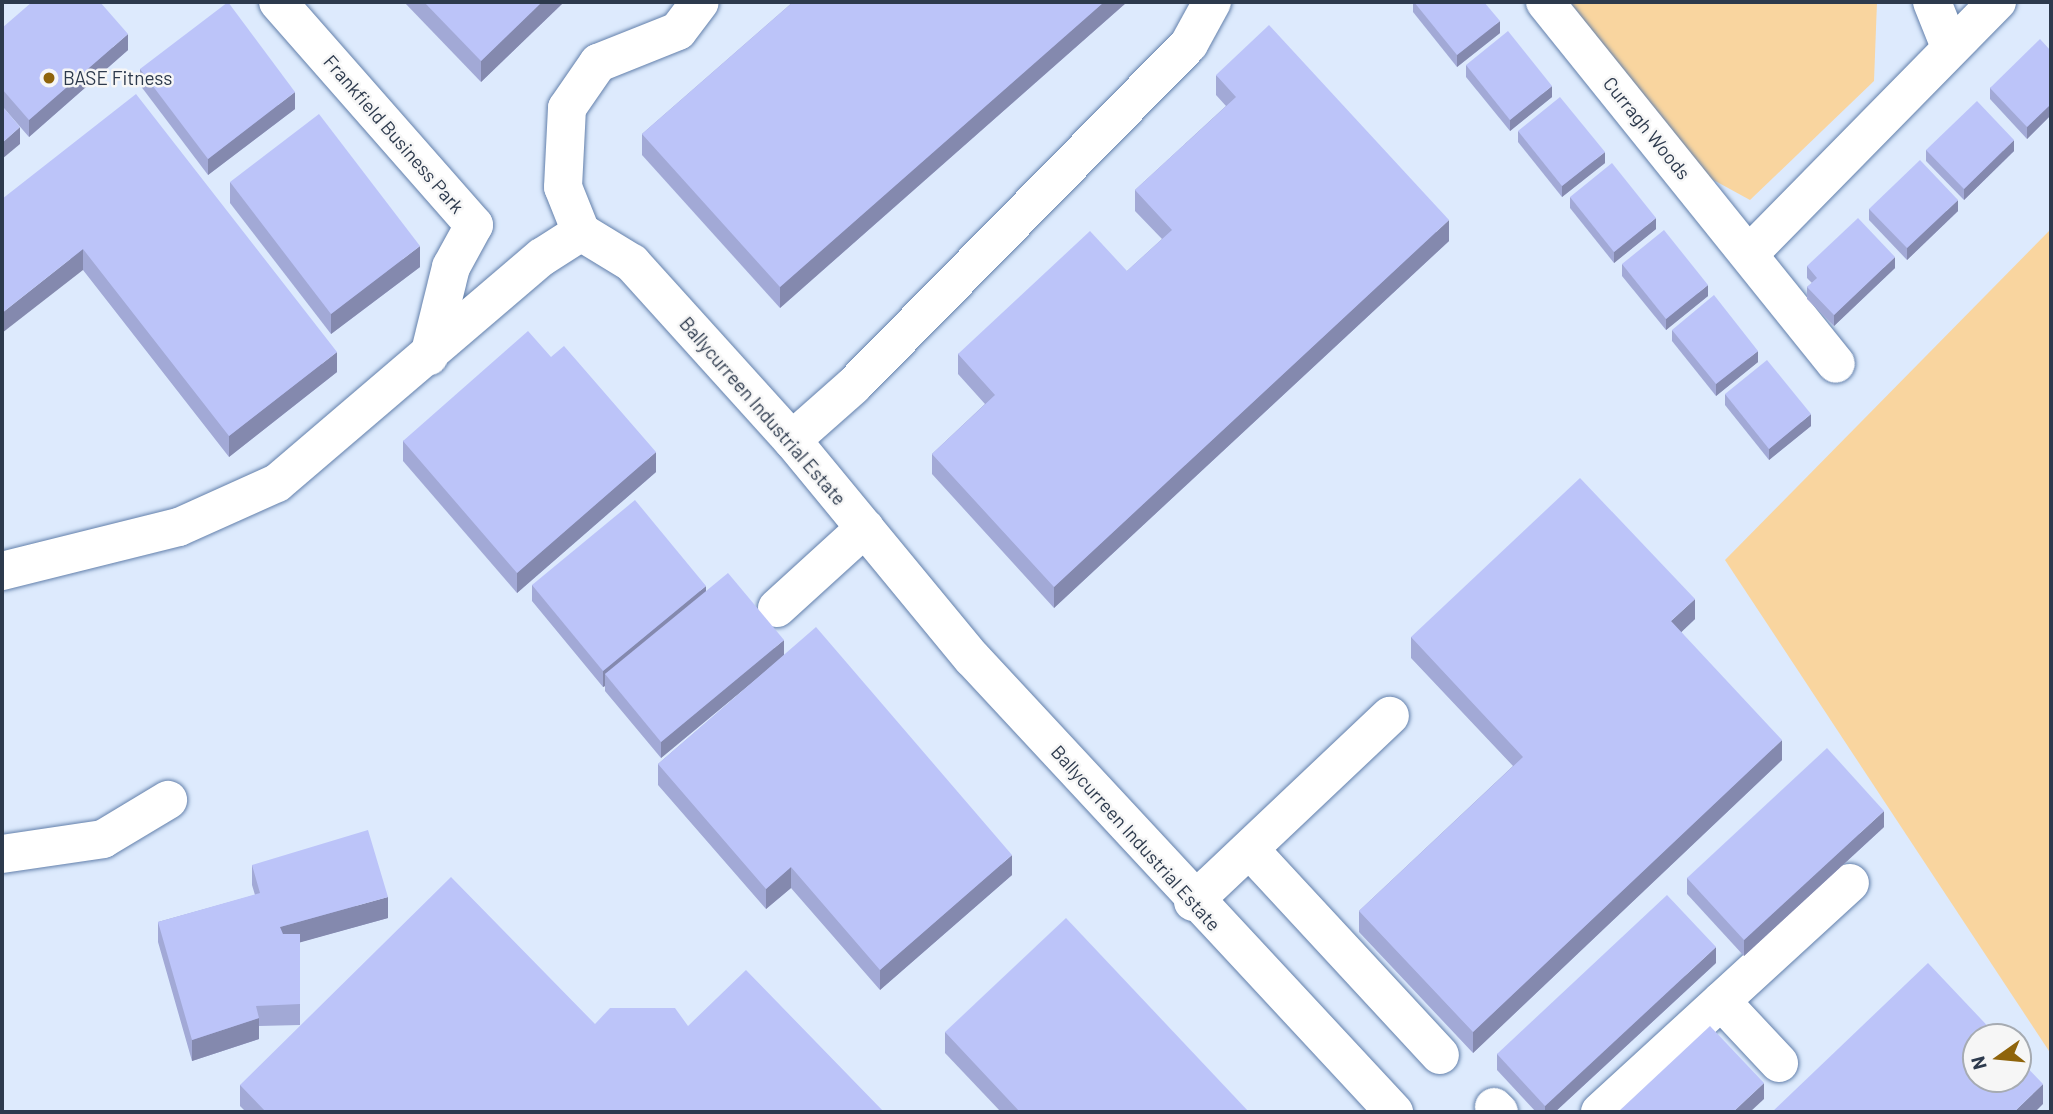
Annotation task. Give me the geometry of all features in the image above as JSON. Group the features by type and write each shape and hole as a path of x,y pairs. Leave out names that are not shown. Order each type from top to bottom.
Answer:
{"street":[{"name":"Frankfield Business Park","path":"278,2 474,225 451,267 429,356"},
{"path":"2,571 179,527 277,483 542,257 581,232 563,187 567,108 598,63 678,31 700,2"},
{"path":"792,440 853,386 1189,44 1212,2"},
{"name":"Curragh Woods","path":"1545,2 1836,364"},
{"path":"1932,2 1950,47"},
{"path":"1749,254 1997,2"},
{"name":"Ballycurreen Industrial Estate","path":"581,232 632,263 792,440 972,658 1193,902 1394,1112"},
{"path":"778,608 865,528"},
{"path":"1193,902 1251,851 1390,716"},
{"path":"2,854 103,839 168,800"},
{"path":"1251,851 1440,1055"},
{"path":"1600,1112 1850,883"},
{"path":"1721,1001 1779,1063"}],"shaded area":[{"path":"1570,2 1877,2 1874,81 1750,200 1697,171"},
{"path":"2051,229 2051,1050 2049,1051 1725,560"}],"building":[{"name":"BASE Fitness","path":"32,2 100,2 128,34 29,120 2,89 2,28"},
{"path":"228,2 295,92 208,159 140,69"},
{"path":"424,2 542,2 481,61"},
{"path":"793,2 1104,2 780,287 642,134"},
{"path":"1414,2 1484,2 1500,21 1457,55"},
{"path":"1269,25 1449,220 1054,587 932,454 995,395 958,354 1090,231 1127,271 1172,230 1135,190 1236,97 1216,75"},
{"path":"1508,31 1552,86 1510,120 1466,65"},
{"path":"2040,39 2051,51 2051,104 2027,127 1990,88"},
{"path":"136,94 337,352 229,436 83,249 2,313 2,199"},
{"path":"1560,97 1605,152 1562,186 1518,131"},
{"path":"1977,101 2014,140 1964,189 1926,150"},
{"path":"2,106 20,127 2,143"},
{"path":"319,114 420,246 331,314 230,182"},
{"path":"1920,160 1958,200 1907,248 1869,209"},
{"path":"1612,163 1656,218 1614,252 1570,197"},
{"path":"1858,218 1895,257 1834,315 1807,287 1817,278 1807,266"},
{"path":"1664,230 1708,285 1666,319 1622,264"},
{"path":"1714,295 1758,351 1716,384 1672,330"},
{"path":"528,331 551,357 564,346 656,452 517,573 403,441"},
{"path":"1767,360 1811,414 1769,449 1725,394"},
{"path":"1580,478 1695,599 1671,621 1782,740 1473,1032 1359,911 1523,757 1411,637"},
{"path":"635,500 706,586 603,671 532,585"},
{"path":"728,573 784,640 661,742 605,674"},
{"path":"816,627 1012,855 880,970 791,867 766,889 658,764"},
{"path":"1827,748 1884,811 1744,940 1687,878"},
{"path":"368,830 388,897 280,927 283,934 300,934 300,1004 256,1006 259,1018 192,1040 158,922 260,893 252,865"},
{"path":"451,877 595,1024 610,1008 675,1008 688,1026 746,970 884,1112 266,1112 240,1085"},
{"path":"1667,895 1716,947 1545,1106 1497,1054"},
{"path":"1066,918 1249,1112 1020,1112 945,1032"},
{"path":"1928,963 1985,1023 1962,1023 1962,1093 2032,1093 2032,1073 2043,1084 2014,1112 1772,1112"},
{"path":"1710,1026 1764,1083 1733,1112 1618,1112"}],"place":[{"name":"BASE Fitness","path":"49,78"}]}
